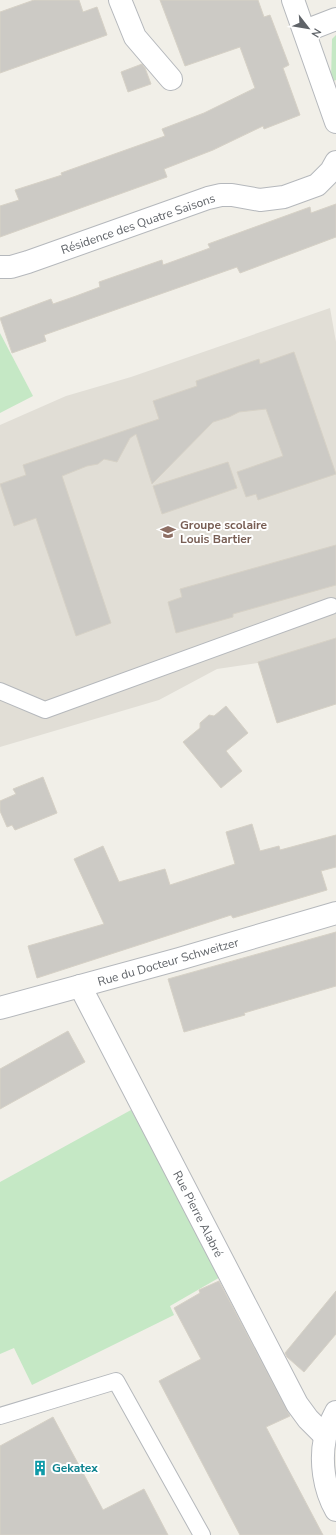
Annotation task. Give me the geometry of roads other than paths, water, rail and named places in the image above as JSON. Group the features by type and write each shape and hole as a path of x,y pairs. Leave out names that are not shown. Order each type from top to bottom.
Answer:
{"street":[{"path":"120,0 135,37 171,79"},
{"path":"293,0 336,122"},
{"path":"305,31 336,19"},
{"name":"Résidence des Quatre Saisons","path":"0,267 11,267 28,262 208,198 221,195 232,195 260,200 284,197 317,185 331,171 336,162"},
{"name":"Rue du Docteur Schweitzer","path":"0,1008 179,959 336,913"},
{"name":"Rue Pierre Alabré","path":"80,986 297,1404 308,1419 325,1436"},
{"path":"336,1412 325,1436 323,1449 324,1480 336,1510"}],"lane":[{"path":"0,691 45,710 331,606"},
{"path":"0,1416 116,1381 202,1535"}],"place":[{"name":"Groupe scolaire Louis Bartier","path":"168,532"},
{"name":"Gekatex","path":"40,1468"}]}
